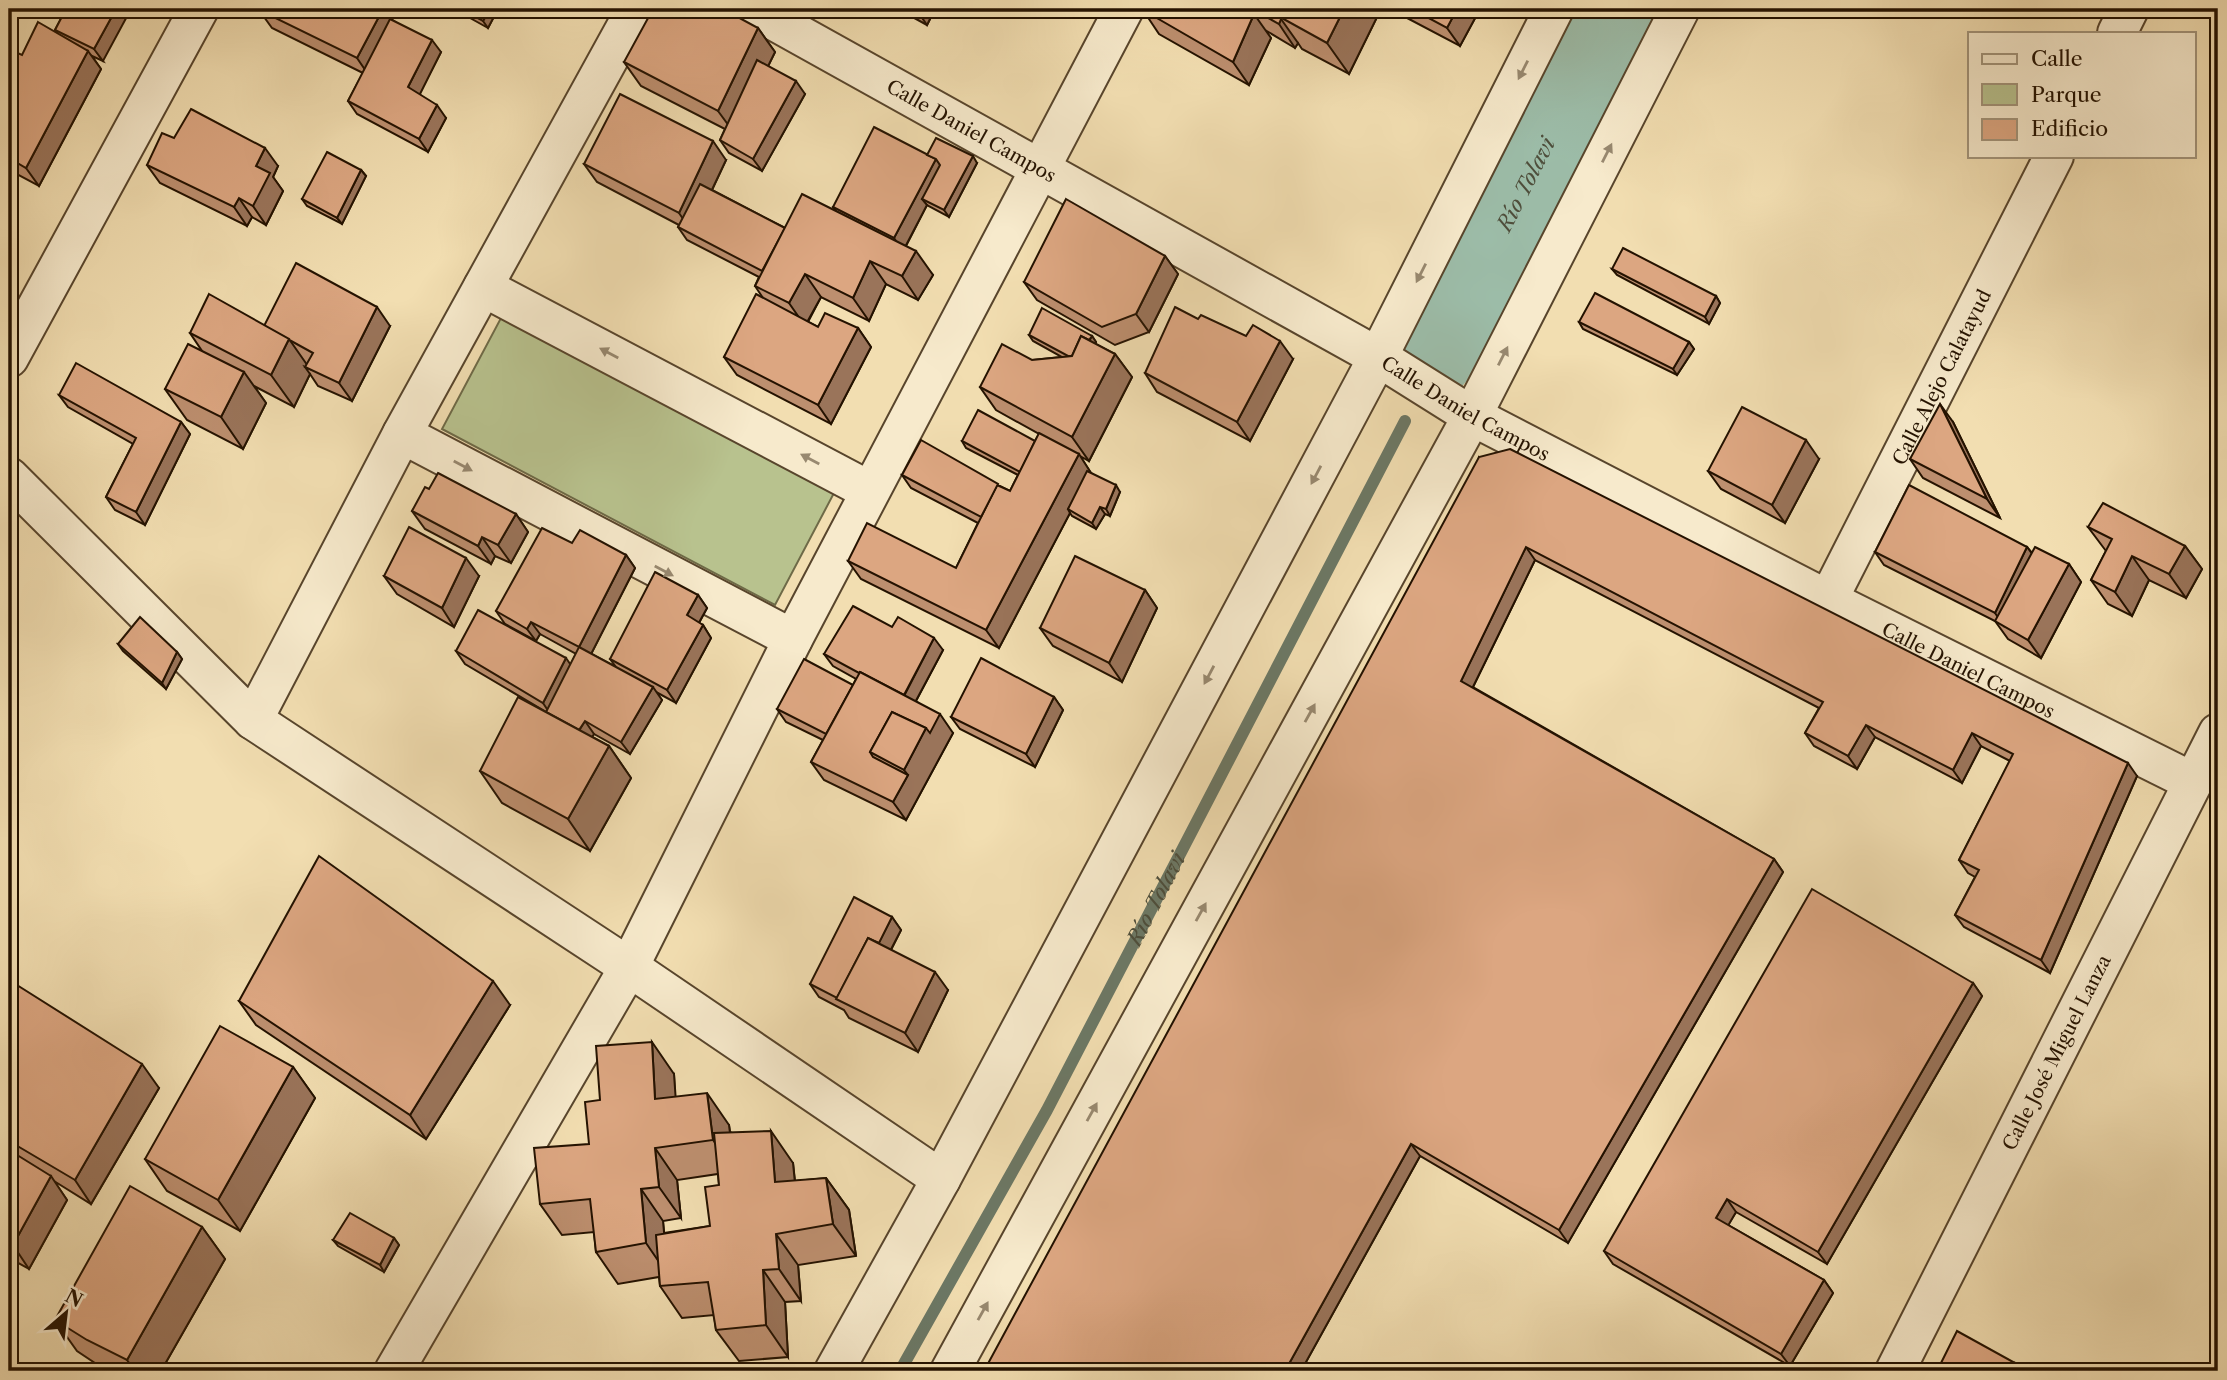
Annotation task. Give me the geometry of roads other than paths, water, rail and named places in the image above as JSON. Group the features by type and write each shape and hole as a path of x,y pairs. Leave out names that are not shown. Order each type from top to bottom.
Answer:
{"street":[{"path":"9,358 199,9"},
{"path":"253,720 402,434 636,9"},
{"name":"Calle Daniel Campos","path":"753,9 1378,358 1472,416 1828,600 2193,782"},
{"path":"394,1371 629,967 793,639 1124,9"},
{"path":"834,1371 941,1179 1378,358 1554,9"},
{"path":"950,1371 1472,416 1680,9"},
{"path":"2118,32 2129,9"},
{"name":"Calle Alejo Calatayud","path":"1828,600 2053,158"},
{"path":"483,287 870,491"},
{"path":"402,434 793,639"},
{"path":"9,477 253,720 629,967 941,1179"},
{"name":"Calle José Miguel Lanza","path":"1895,1371 2218,733"}],"waterway":[{"name":"Río Tolavi","path":"1437,359 1616,9"},
{"name":"Río Tolavi","path":"900,1371 1047,1110 1405,421"}]}
